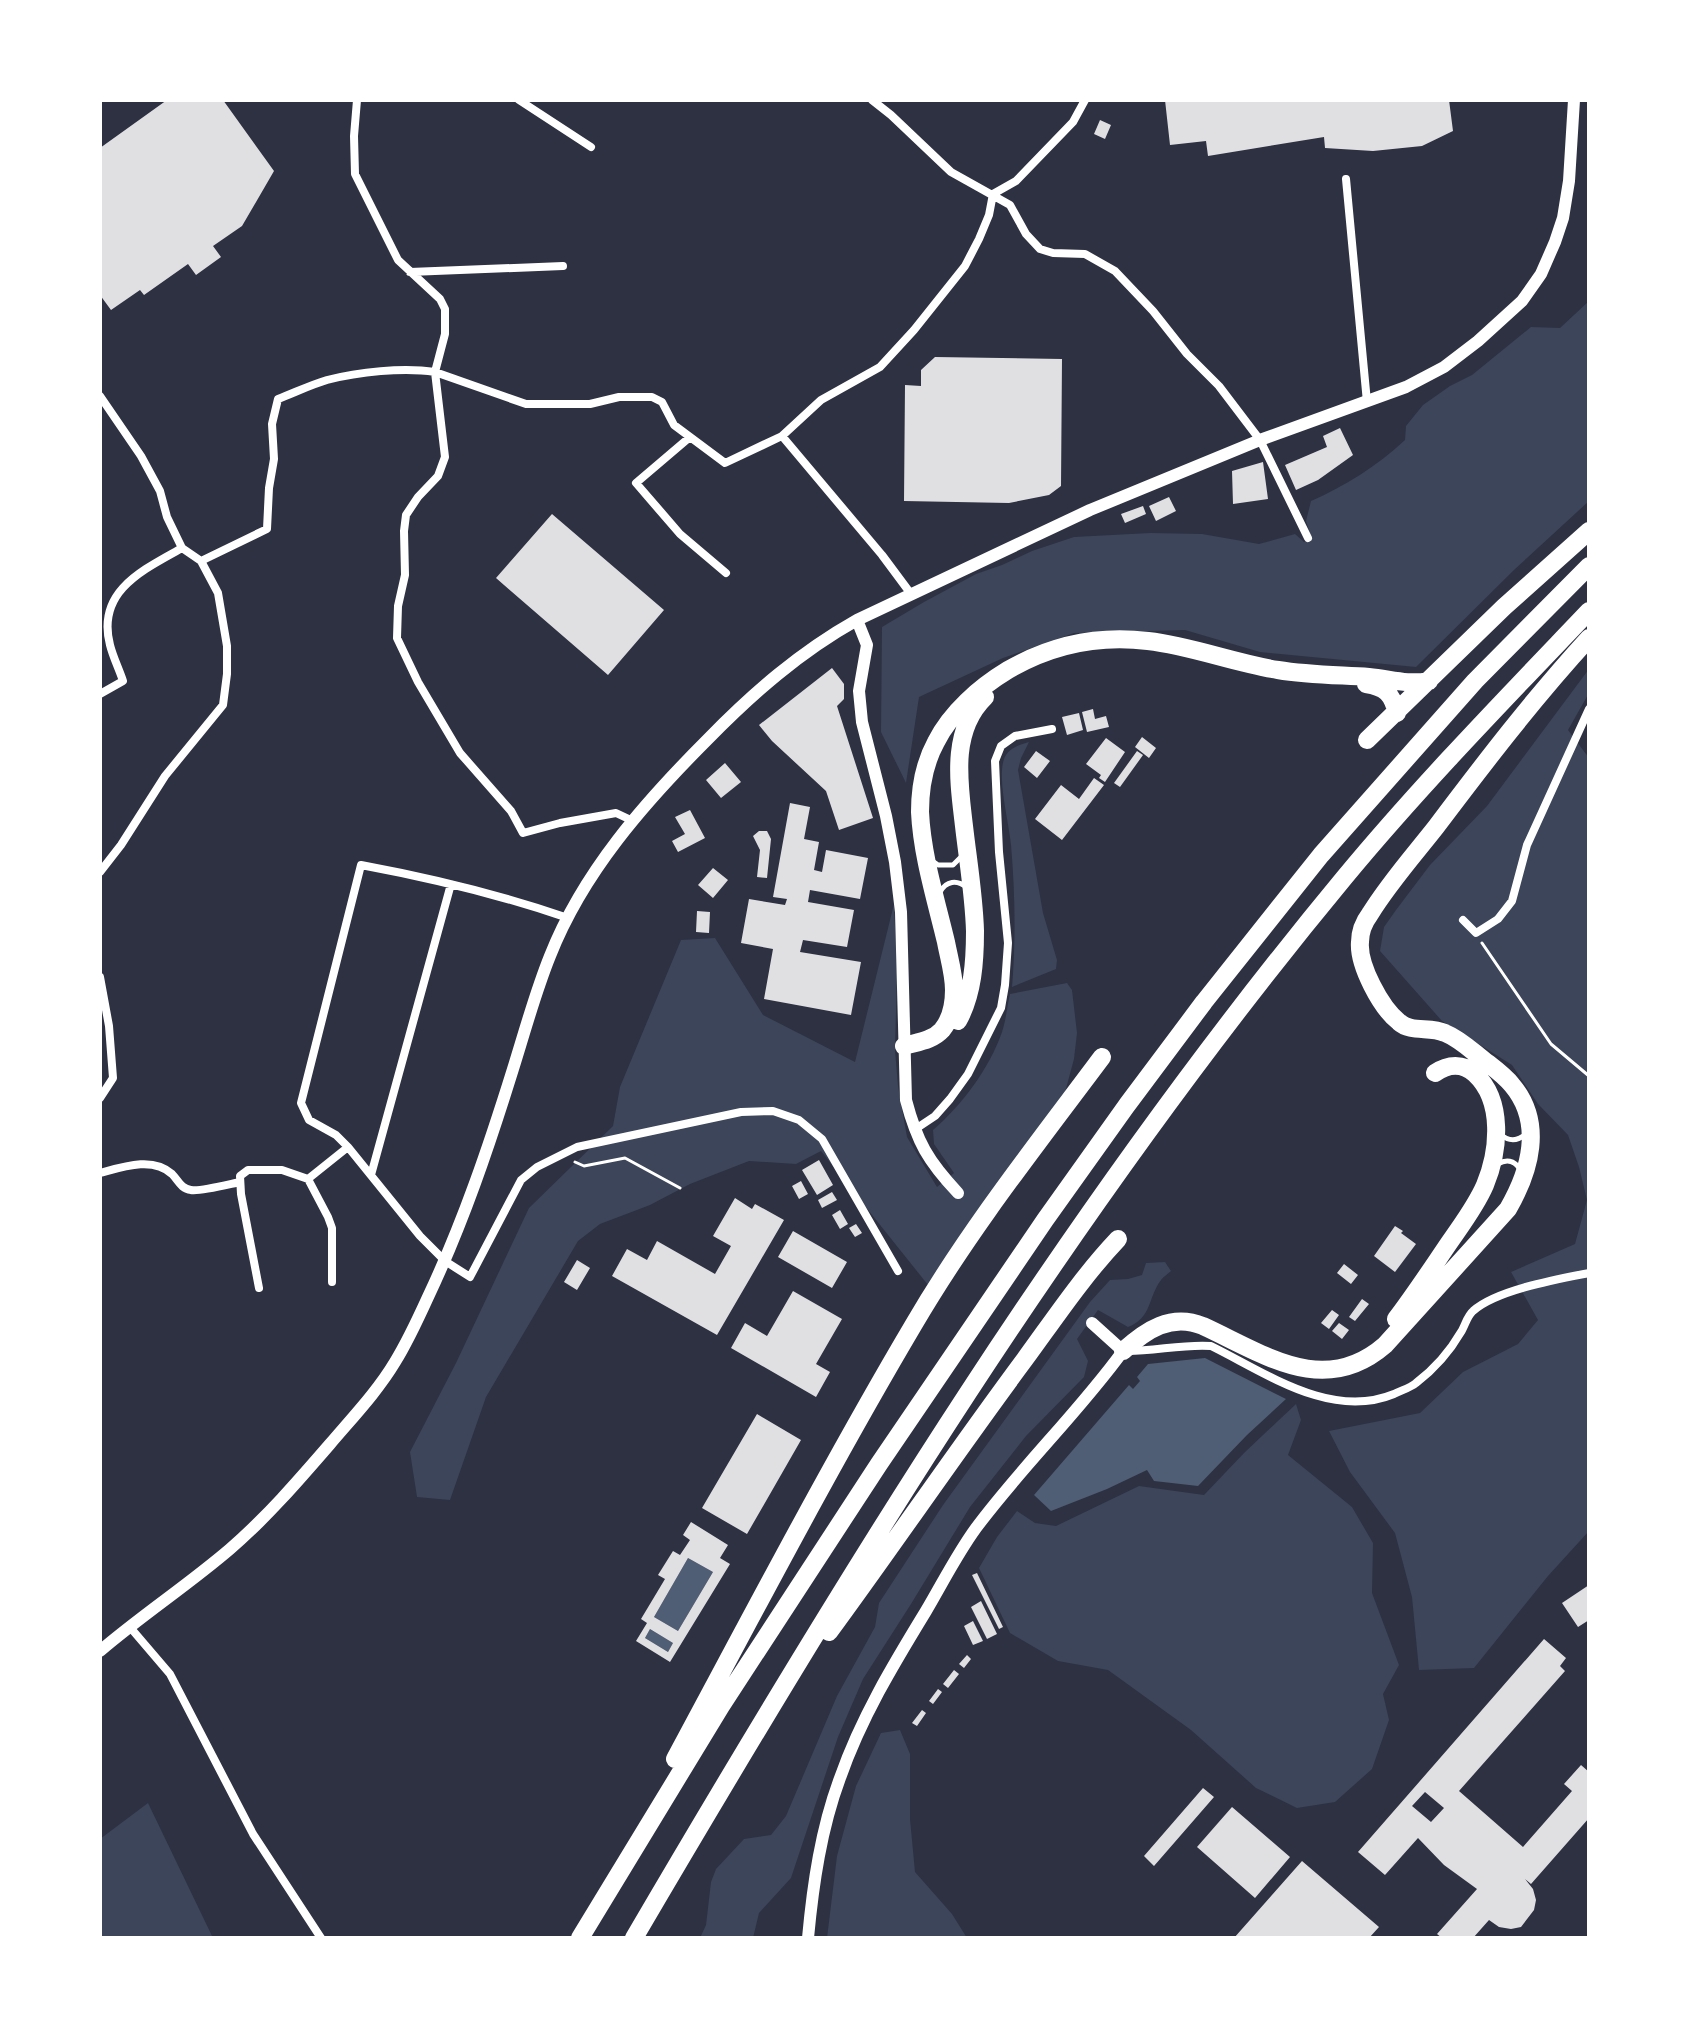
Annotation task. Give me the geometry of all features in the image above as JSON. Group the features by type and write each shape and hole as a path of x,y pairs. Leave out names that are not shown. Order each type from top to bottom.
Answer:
{"highway":[{"path":"1367,740 1504,607 1589,531"},
{"path":"580,1938 721,1706 879,1464 1127,1105 1321,855 1475,681 1589,566"},
{"path":"634,1938 754,1733 885,1521 969,1390 1148,1130 1345,877 1464,742 1589,611"},
{"path":"1123,1351 1156,1326 1190,1321 1294,1367 1325,1371 1358,1363 1385,1345 1508,1209 1524,1178 1531,1151 1522,1100 1512,1084 1443,1032 1416,1029 1398,1022 1368,979 1362,964 1360,940 1369,915 1444,815 1553,677 1589,638"},
{"path":"904,1046 937,1034 947,1022 953,1007 953,977 920,812 922,783 937,738 959,710 985,686 1015,666 1052,650 1109,639 1149,641 1279,670 1380,678 1412,684 1429,681"},
{"path":"904,1046 938,1040 947,1035 961,1015 969,993 975,950 959,757 973,711 991,692 1014,676 1064,654 1092,647 1130,646 1286,678 1375,685 1386,690 1394,700 1397,713"},
{"path":"580,1938 741,1636 915,1322 968,1240 1102,1057"},
{"path":"1123,1351 1148,1324 1180,1314 1204,1318 1294,1359 1310,1361 1350,1356 1370,1346 1387,1331 1472,1210 1489,1174 1494,1151 1495,1115 1490,1094 1475,1074 1456,1066 1448,1066 1435,1073"},
{"path":"754,1733 896,1541 996,1398 1085,1278 1118,1239"}],"street":[{"path":"357,100 355,174 398,260 440,299 445,309 445,334 435,372 445,457 438,476 406,515 405,575 398,606 397,638 418,682 460,753 511,811 523,833 616,813 633,821"},
{"path":"519,100 591,147"},
{"path":"872,100 951,172 1010,205 1026,234 1040,249 1053,253 1085,254 1115,271 1219,386 1260,440 1308,538"},
{"path":"201,561 267,529 274,459 272,424 278,399 327,380 420,370 435,372 526,404 590,404 619,397 652,397 662,402 674,425 725,463 782,436 821,400 880,367 914,330 965,266 989,215 993,194 1016,181 1073,122 1085,100"},
{"path":"100,1651 232,1548 282,1498 350,1421 394,1364 445,1261 477,1179 552,951 568,918 609,851 676,770 777,674 825,638 857,620 1090,510 1260,440 1406,387 1444,367 1522,301 1541,274 1563,218 1569,181 1574,100"},
{"path":"1346,179 1367,402"},
{"path":"410,272 563,266"},
{"path":"100,396 160,491 167,517 182,548 201,561 218,593 227,646 227,674 223,705 165,776 100,872"},
{"path":"782,436 911,594"},
{"path":"690,437 636,483 680,534 726,573"},
{"path":"100,694 123,681 110,644 107,621 111,602 125,583 182,548"},
{"path":"857,620 867,645 859,691 862,722 886,816 901,912 906,1100 914,1130 925,1151 939,1173 958,1193"},
{"path":"1463,920 1476,933 1498,919 1512,901 1527,845 1589,709"},
{"path":"914,1130 935,1116 959,1086 984,1045 1001,1008 1008,943 999,852 995,761 1001,746 1015,736 1052,729"},
{"path":"568,918 451,884 361,865 301,1103 309,1120 336,1135 420,1236 445,1261 470,1277 521,1180 537,1167 577,1147 741,1112 773,1111 799,1120 822,1139 898,1271"},
{"path":"371,1175 451,884"},
{"path":"100,977 109,1026 113,1078 100,1098"},
{"path":"308,1179 348,1147"},
{"path":"100,1173 131,1164 155,1166 171,1173 180,1185 191,1190 240,1182"},
{"path":"259,1288 240,1182 240,1176 248,1170 282,1170 308,1179 332,1228 332,1282"},
{"path":"1092,1323 1123,1351 1211,1346 1303,1392 1337,1401 1361,1402 1389,1396 1415,1385 1441,1360 1472,1312 1497,1297 1543,1281 1589,1273"},
{"path":"808,1938 819,1852 839,1779 862,1724 891,1668 975,1530 1123,1351"},
{"path":"129,1626 170,1674 253,1834 321,1938"}],"lane":[{"path":"926,854 938,865 953,865 959,861 966,847"},
{"path":"936,901 944,886 951,882 958,882 972,894"},
{"path":"1495,1127 1505,1138 1516,1140 1529,1130 1528,1121"},
{"path":"1489,1174 1499,1163 1510,1161 1518,1166 1524,1178"}],"path":[{"path":"1476,933 1551,1044 1589,1076"},
{"path":"575,1162 584,1166 625,1158 680,1188"}],"shaded area":[{"path":"1589,301 1589,501 1416,667 1260,652 1185,630 1074,633 1003,658 919,697 906,783 881,732 882,627 976,574 1074,537 1202,534 1259,544 1295,534 1304,542 1312,539 1306,521 1311,501 1348,482 1383,458 1405,440 1406,426 1423,405 1472,375 1531,327 1560,328"},
{"path":"1589,669 1589,693 1568,730 1589,758 1589,1531 1548,1576 1474,1668 1419,1670 1412,1597 1395,1533 1350,1472 1329,1431 1420,1413 1463,1372 1518,1344 1538,1320 1511,1272 1575,1244 1587,1200 1568,1135 1538,1104 1512,1065 1442,1021 1380,951 1384,927 1430,865 1487,806"},
{"path":"1029,742 1018,770 1043,913 1057,960 1056,969 1012,987 1013,880 1002,767 1008,752"},
{"path":"894,904 898,1086 907,1137 937,1187 954,1173 934,1144 933,1130 964,1098 990,1059 1002,1032 1010,994 1067,983 1072,990 1077,1033 1064,1096 928,1285 821,1151 796,1164 749,1161 690,1184 650,1205 600,1224 578,1241 486,1397 450,1500 417,1497 410,1452 529,1208 613,1126 620,1087 681,940 715,938 763,1015 855,1062"},
{"path":"1165,1262 1171,1271 1161,1280 1146,1313 1136,1323 1128,1327 1098,1310 1077,1339 1088,1361 1084,1377 1026,1436 970,1507 863,1679 838,1737 791,1878 759,1913 753,1938 700,1938 706,1925 711,1882 716,1869 744,1839 771,1835 786,1816 837,1696 875,1627 879,1603 943,1505 1090,1302 1110,1280 1142,1275 1146,1263"},
{"path":"1205,1358 1286,1399 1198,1486 1154,1481 1147,1470 1051,1511 1034,1495 1129,1385 1133,1389 1140,1381 1137,1377 1148,1364"},
{"path":"1296,1404 1301,1420 1288,1455 1352,1507 1373,1543 1372,1593 1399,1665 1383,1694 1389,1720 1372,1769 1335,1802 1297,1808 1256,1788 1191,1730 1108,1670 1058,1661 1010,1633 979,1568 1017,1511 1035,1523 1056,1526 1139,1486 1204,1495"},
{"path":"688,1558 713,1572 678,1631 654,1617"},
{"path":"650,1629 673,1643 668,1652 645,1638"},
{"path":"900,1730 910,1754 910,1819 915,1872 952,1914 967,1938 827,1938 837,1856 856,1786 881,1733"},
{"path":"148,1803 213,1938 100,1938 100,1839"}],"building":[{"path":"167,100 223,100 274,171 242,226 213,246 221,257 196,275 188,264 144,295 140,290 111,310 100,295 100,148"},
{"path":"1165,100 1449,100 1453,131 1422,146 1373,151 1325,148 1324,137 1208,156 1206,141 1170,145"},
{"path":"1100,120 1111,125 1105,139 1094,134"},
{"path":"935,357 1062,359 1061,486 1049,495 1009,503 904,501 905,385 921,386 921,370"},
{"path":"1340,428 1353,455 1318,480 1296,490 1285,465 1327,447 1323,436"},
{"path":"1263,462 1268,499 1233,504 1232,471"},
{"path":"1169,497 1176,511 1156,521 1149,506"},
{"path":"1143,506 1146,514 1125,523 1121,514"},
{"path":"552,514 664,610 608,675 496,578"},
{"path":"832,668 844,684 844,699 837,706 873,818 839,830 826,791 759,725"},
{"path":"1093,709 1095,719 1106,716 1109,727 1087,732 1082,712"},
{"path":"1079,713 1083,730 1067,735 1062,717"},
{"path":"1142,737 1156,748 1149,758 1135,747"},
{"path":"1106,738 1125,752 1105,782 1086,764"},
{"path":"1036,751 1050,761 1037,778 1024,767"},
{"path":"1137,751 1143,755 1120,787 1114,783"},
{"path":"725,763 741,782 721,798 706,780"},
{"path":"1094,778 1104,785 1062,840 1035,819 1061,785 1079,799"},
{"path":"790,803 810,807 804,839 819,842 814,870 822,872 826,850 868,858 860,899 810,890 808,902 854,910 847,947 803,940 800,952 861,962 851,1015 764,999 773,949 741,943 749,899 785,905 787,899 773,897"},
{"path":"690,810 705,838 678,852 672,841 685,834 675,817"},
{"path":"759,831 767,831 771,839 767,878 757,877 760,850 753,836"},
{"path":"713,868 728,880 713,898 698,885"},
{"path":"697,911 710,912 709,933 696,932"},
{"path":"819,1160 833,1185 817,1195 802,1170"},
{"path":"801,1181 808,1194 799,1199 792,1186"},
{"path":"832,1192 837,1200 822,1208 818,1200"},
{"path":"735,1198 752,1209 755,1204 784,1220 717,1335 612,1276 627,1249 647,1260 657,1241 715,1274 731,1246 713,1236"},
{"path":"840,1210 848,1224 840,1229 832,1215"},
{"path":"856,1224 862,1233 855,1237 849,1228"},
{"path":"1395,1226 1416,1244 1395,1272 1374,1256"},
{"path":"793,1231 847,1262 832,1288 778,1257"},
{"path":"577,1260 590,1268 577,1290 564,1282"},
{"path":"1344,1264 1358,1275 1351,1284 1337,1273"},
{"path":"793,1291 842,1319 816,1364 830,1372 816,1397 731,1348 745,1323 767,1336"},
{"path":"1362,1299 1369,1304 1355,1321 1349,1317"},
{"path":"1332,1310 1339,1315 1329,1329 1321,1323"},
{"path":"1339,1323 1349,1330 1342,1339 1332,1331"},
{"path":"757,1414 801,1440 747,1534 702,1508"},
{"path":"691,1522 728,1545 720,1558 730,1564 670,1662 636,1641 647,1623 641,1619 665,1579 658,1575 673,1551 680,1555 690,1540 683,1535","holes":["688,1558 713,1572 678,1631 654,1617","650,1629 673,1643 668,1652 645,1638"]},
{"path":"977,1573 1003,1627 999,1629 972,1575"},
{"path":"1589,1585 1589,1620 1578,1627 1562,1603"},
{"path":"981,1601 997,1634 987,1639 971,1607"},
{"path":"973,1621 983,1641 973,1645 964,1626"},
{"path":"1544,1639 1566,1658 1560,1666 1565,1671 1459,1791 1523,1847 1572,1791 1564,1784 1581,1765 1589,1772 1589,1818 1531,1884 1525,1879 1533,1889 1536,1900 1534,1910 1521,1927 1499,1927 1489,1920 1473,1938 1442,1938 1437,1934 1477,1889 1444,1865 1418,1838 1385,1875 1358,1852","holes":["1425,1792 1444,1808 1431,1822 1412,1806"]},
{"path":"967,1655 971,1659 964,1668 959,1664"},
{"path":"954,1670 959,1674 948,1688 943,1684"},
{"path":"938,1689 942,1692 933,1704 929,1701"},
{"path":"922,1710 926,1713 917,1726 912,1723"},
{"path":"1203,1788 1214,1797 1154,1866 1144,1856"},
{"path":"1232,1807 1290,1857 1255,1898 1197,1847"},
{"path":"1302,1861 1379,1927 1369,1938 1234,1938"}]}
